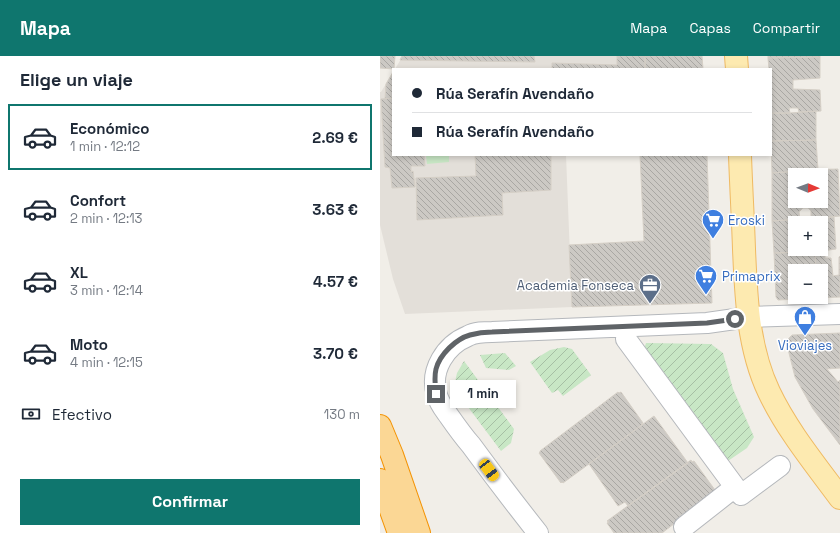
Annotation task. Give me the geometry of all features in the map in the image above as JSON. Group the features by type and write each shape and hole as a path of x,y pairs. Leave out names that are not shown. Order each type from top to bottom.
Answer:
{"highway":[{"path":"380,426 392,455 419,533"},
{"path":"380,480 398,533"},
{"path":"380,520 385,533"}],"main road":[{"path":"736,56 737,68"},
{"path":"740,156 745,284 748,318 760,369 769,391 791,430 840,498"}],"street":[{"path":"538,533 460,431 436,394 435,380 437,368 442,356 459,340 469,335 480,333 707,323 748,318 840,314"},
{"path":"626,339 741,495 780,466"},
{"path":"684,527 735,487"}],"shaded area":[{"path":"534,56 617,56 617,65 553,63 552,68 396,68 401,59 534,62"},
{"path":"392,74 392,156 566,156 572,307 405,314 393,279 380,225 381,92"}],"green space":[{"path":"426,156 449,156 449,162 427,164"},
{"path":"646,343 711,344 723,353 733,389 754,437 747,448 725,463 644,349"},
{"path":"564,347 572,349 591,375 563,396 558,390 552,393 530,362 550,350"},
{"path":"505,353 516,366 509,370 486,368 480,355"},
{"path":"464,361 514,429 511,443 501,451 459,395 455,382 457,373"}],"building":[{"path":"380,56 395,56 394,68 380,68"},
{"path":"402,56 534,56 535,62 400,60"},
{"path":"617,56 645,56 645,68 552,68 552,63 617,65"},
{"path":"645,56 702,56 703,68 645,68"},
{"path":"768,56 820,56 820,57 768,58"},
{"path":"820,57 820,78 793,80 793,89 820,90 821,111 799,112 798,108 789,108 790,113 772,113 772,68 769,68 768,58"},
{"path":"392,74 392,98 385,99 386,84"},
{"path":"392,98 392,156 424,156 425,166 411,166 415,187 392,188 390,168 385,167 381,99"},
{"path":"816,111 816,140 772,141 772,113"},
{"path":"816,140 818,168 788,168 788,172 772,173 772,141"},
{"path":"475,156 551,156 551,190 502,193 503,215 417,220 416,178 476,176"},
{"path":"640,156 707,156 712,303 572,307 569,245 644,241"},
{"path":"828,169 838,169 840,216 828,217 828,216 811,216 811,211 808,208 828,208"},
{"path":"788,172 788,208 803,208 799,212 800,216 788,216 788,220 772,221 772,173"},
{"path":"828,217 834,217 836,249 828,250"},
{"path":"788,220 788,253 774,253 772,221"},
{"path":"774,253 788,253 788,256 815,256 816,264 788,264 788,300 778,300 776,297"},
{"path":"815,256 825,256 825,258 831,258 833,276 839,275 840,256 840,297 828,298 828,264 816,264"},
{"path":"840,333 840,368 827,369 838,382 840,380 840,445 813,409 795,377 786,341 792,335"},
{"path":"618,392 621,392 643,423 641,424 642,425 561,483 539,453 540,451"},
{"path":"654,416 688,463 628,506 625,502 618,506 589,464"},
{"path":"691,460 692,462 694,461 715,490 714,492 678,518 679,520 662,533 614,533 607,523 609,522 607,521"}],"place":[{"name":"Eroski","path":"713,240"},
{"name":"Primaprix","path":"706,296"},
{"name":"Academia Fonseca","path":"650,304"},
{"name":"Vioviajes","path":"805,336"}],"route":[{"path":"436,394 435,380 437,368 442,356 459,340 469,335 492,332 707,323 735,319"}]}
